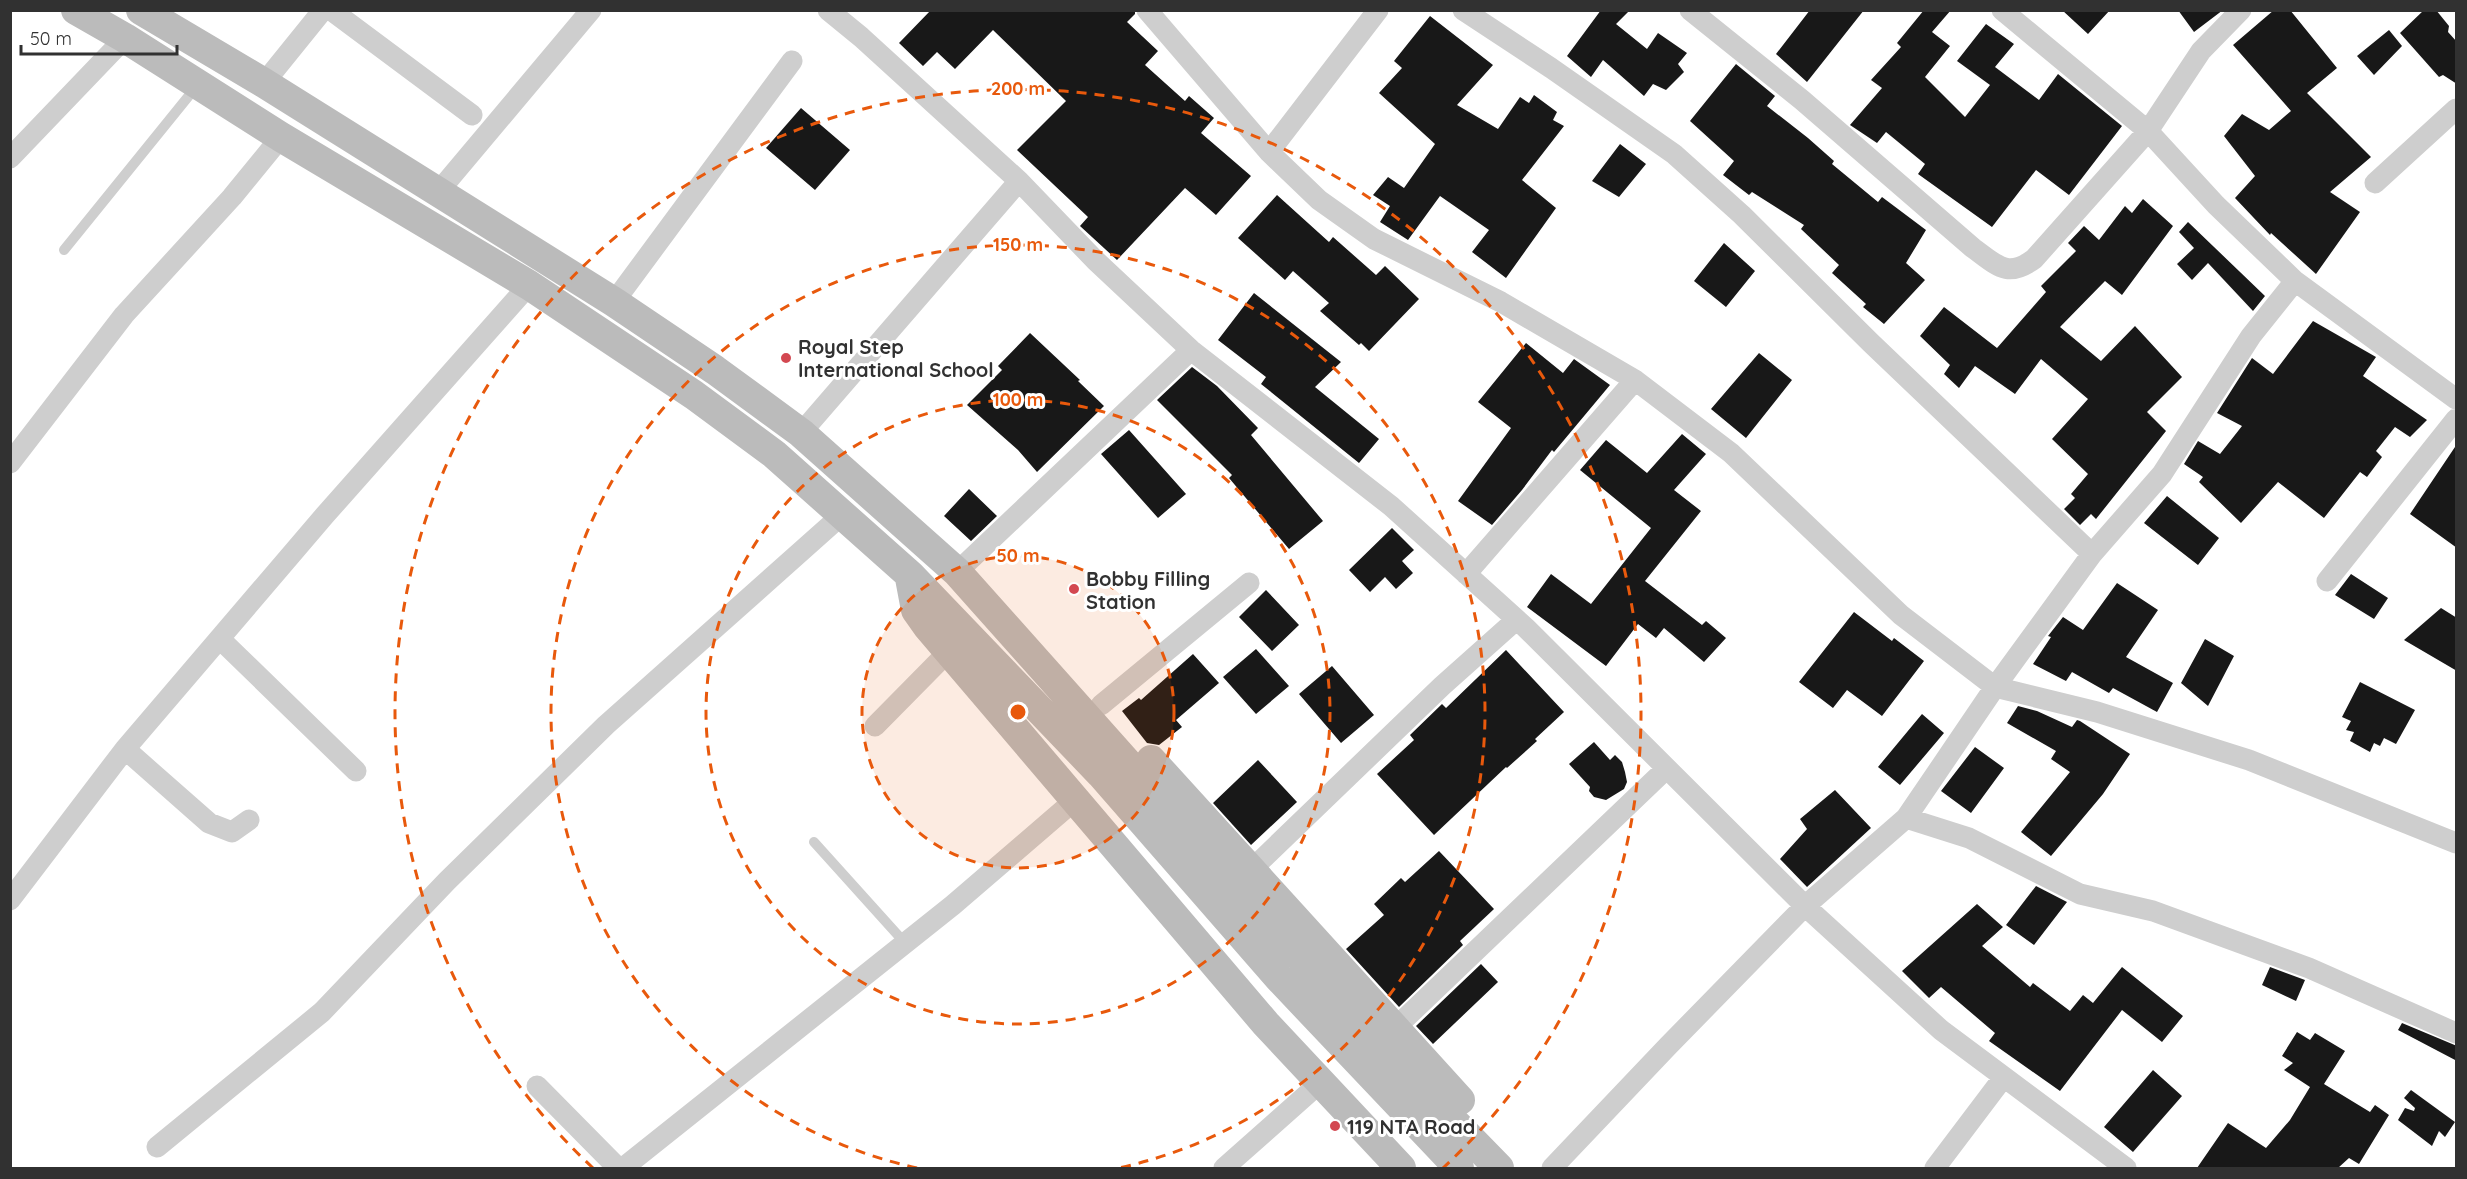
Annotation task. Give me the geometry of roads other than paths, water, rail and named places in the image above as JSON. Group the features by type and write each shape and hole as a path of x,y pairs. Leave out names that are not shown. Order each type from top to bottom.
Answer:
{"main road":[{"path":"76,10 125,38 281,137 530,285 694,395 765,447 910,575 1101,774 1271,969 1459,1168"},
{"path":"141,10 439,191 614,302 715,370 801,433 963,580 1378,1044 1499,1168"},
{"path":"910,575 916,610 949,651 1266,1024 1401,1168"},
{"path":"963,580 1007,602 1522,1168"}],"street":[{"path":"264,83 323,10"},
{"path":"331,10 472,115"},
{"path":"439,191 591,10"},
{"path":"828,10 1019,181 1095,260 1191,350 1391,506 1466,574 1516,620 1806,906 1941,1030 2126,1168"},
{"path":"1147,10 1269,152 1319,200 1374,239 1501,302 1635,380 1731,453 1901,615 1995,687 2097,712 2248,760 2457,843"},
{"path":"1269,152 1378,10"},
{"path":"1463,10 1674,154 1742,215 1871,343 2092,554"},
{"path":"1690,10 1802,100 1973,248 2003,269 2021,269 2034,259 2148,132 2201,51 2241,10"},
{"path":"2002,10 2148,132 2216,205 2295,281 2457,399"},
{"path":"10,158 125,38"},
{"path":"614,302 792,61"},
{"path":"2375,183 2457,109"},
{"path":"10,463 124,315 232,197 281,137"},
{"path":"801,433 1019,181"},
{"path":"1552,1168 1806,906 1906,818 1995,687 2092,554 2162,474 2251,336 2295,281"},
{"path":"10,900 125,749 325,515 530,285"},
{"path":"963,580 1191,350"},
{"path":"1466,574 1635,380"},
{"path":"2327,581 2457,419"},
{"path":"157,1147 322,1012 447,881 606,725 843,514"},
{"path":"1101,705 1249,582"},
{"path":"1251,870 1442,686 1516,620"},
{"path":"220,639 356,771"},
{"path":"875,726 949,651"},
{"path":"125,749 209,823 232,832 249,820"},
{"path":"1395,1028 1666,769"},
{"path":"623,1168 905,943 1075,800"},
{"path":"1906,818 1969,838 2080,894 2153,911 2309,968 2457,1033"},
{"path":"1935,1168 2003,1078"},
{"path":"1224,1168 1321,1082"},
{"path":"537,1086 618,1168"}],"lane":[{"path":"64,250 198,85"},
{"path":"814,842 905,943"}],"place":[{"name":"Royal Step International School","path":"786,358"},
{"name":"Bobby Filling Station","path":"1074,589"},
{"name":"119 NTA Road","path":"1335,1126"}]}
